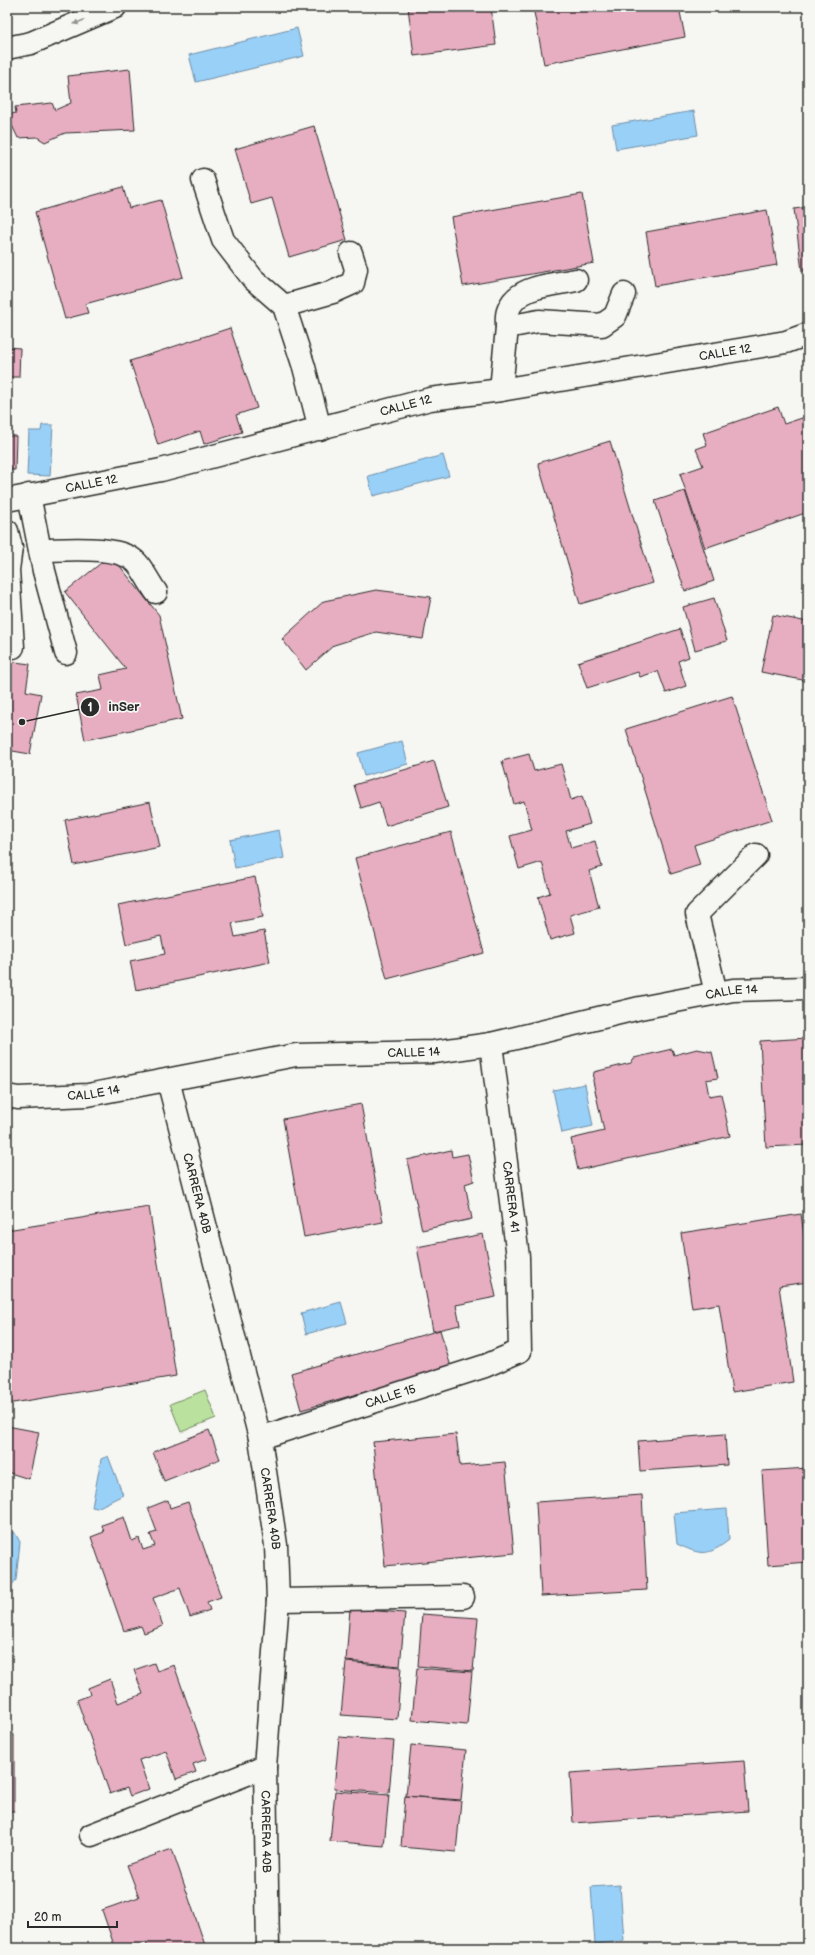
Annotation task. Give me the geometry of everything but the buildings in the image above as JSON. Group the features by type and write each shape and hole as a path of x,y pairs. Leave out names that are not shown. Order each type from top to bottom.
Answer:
{"street":[{"path":"7,48 31,44 115,7"},
{"path":"203,180 223,240 253,279 284,306 304,367 320,430"},
{"path":"284,306 333,292 353,283 356,269 351,253"},
{"path":"501,390 508,311 518,296 531,289 576,280"},
{"path":"507,327 539,321 602,325 615,316 624,294"},
{"name":"CALLE 12","path":"7,500 161,470 320,430 430,399 501,390 786,342 808,334"},
{"path":"29,495 40,550 66,653"},
{"path":"7,531 11,547 8,570 13,646"},
{"path":"40,550 83,549 113,551 136,562 156,592"},
{"path":"716,993 697,914 756,855"},
{"name":"CALLE 14","path":"11,1099 88,1095 296,1055 434,1052 491,1044 640,1008 733,990 808,988"},
{"name":"CARRERA 41","path":"491,1044 518,1257 520,1351"},
{"name":"CARRERA 40B","path":"168,1080 260,1438 276,1544 278,1600 265,1767 268,1948"},
{"name":"CALLE 15","path":"260,1438 485,1366 520,1351"},
{"path":"278,1600 463,1597"},
{"path":"91,1835 265,1767"}],"green space":[{"path":"205,1390 216,1418 181,1432 170,1404"}],"water":[{"path":"297,28 304,56 196,82 189,55"},
{"path":"694,111 698,135 616,149 612,125"},
{"path":"42,425 53,425 50,476 27,475 29,431 41,431"},
{"path":"443,455 449,476 373,496 368,476"},
{"path":"402,741 408,764 364,776 358,753"},
{"path":"279,830 284,858 235,868 230,840"},
{"path":"585,1084 593,1126 562,1133 553,1090"},
{"path":"341,1302 347,1323 306,1334 301,1313"},
{"path":"108,1456 123,1495 97,1508 92,1507 101,1459"},
{"path":"727,1509 729,1540 721,1546 709,1552 698,1552 677,1544 674,1513"},
{"path":"7,1531 15,1533 20,1542 16,1580 10,1587 7,1588"},
{"path":"620,1885 624,1941 595,1944 591,1887"}],"place":[{"name":"inSer","path":"22,722"}]}
